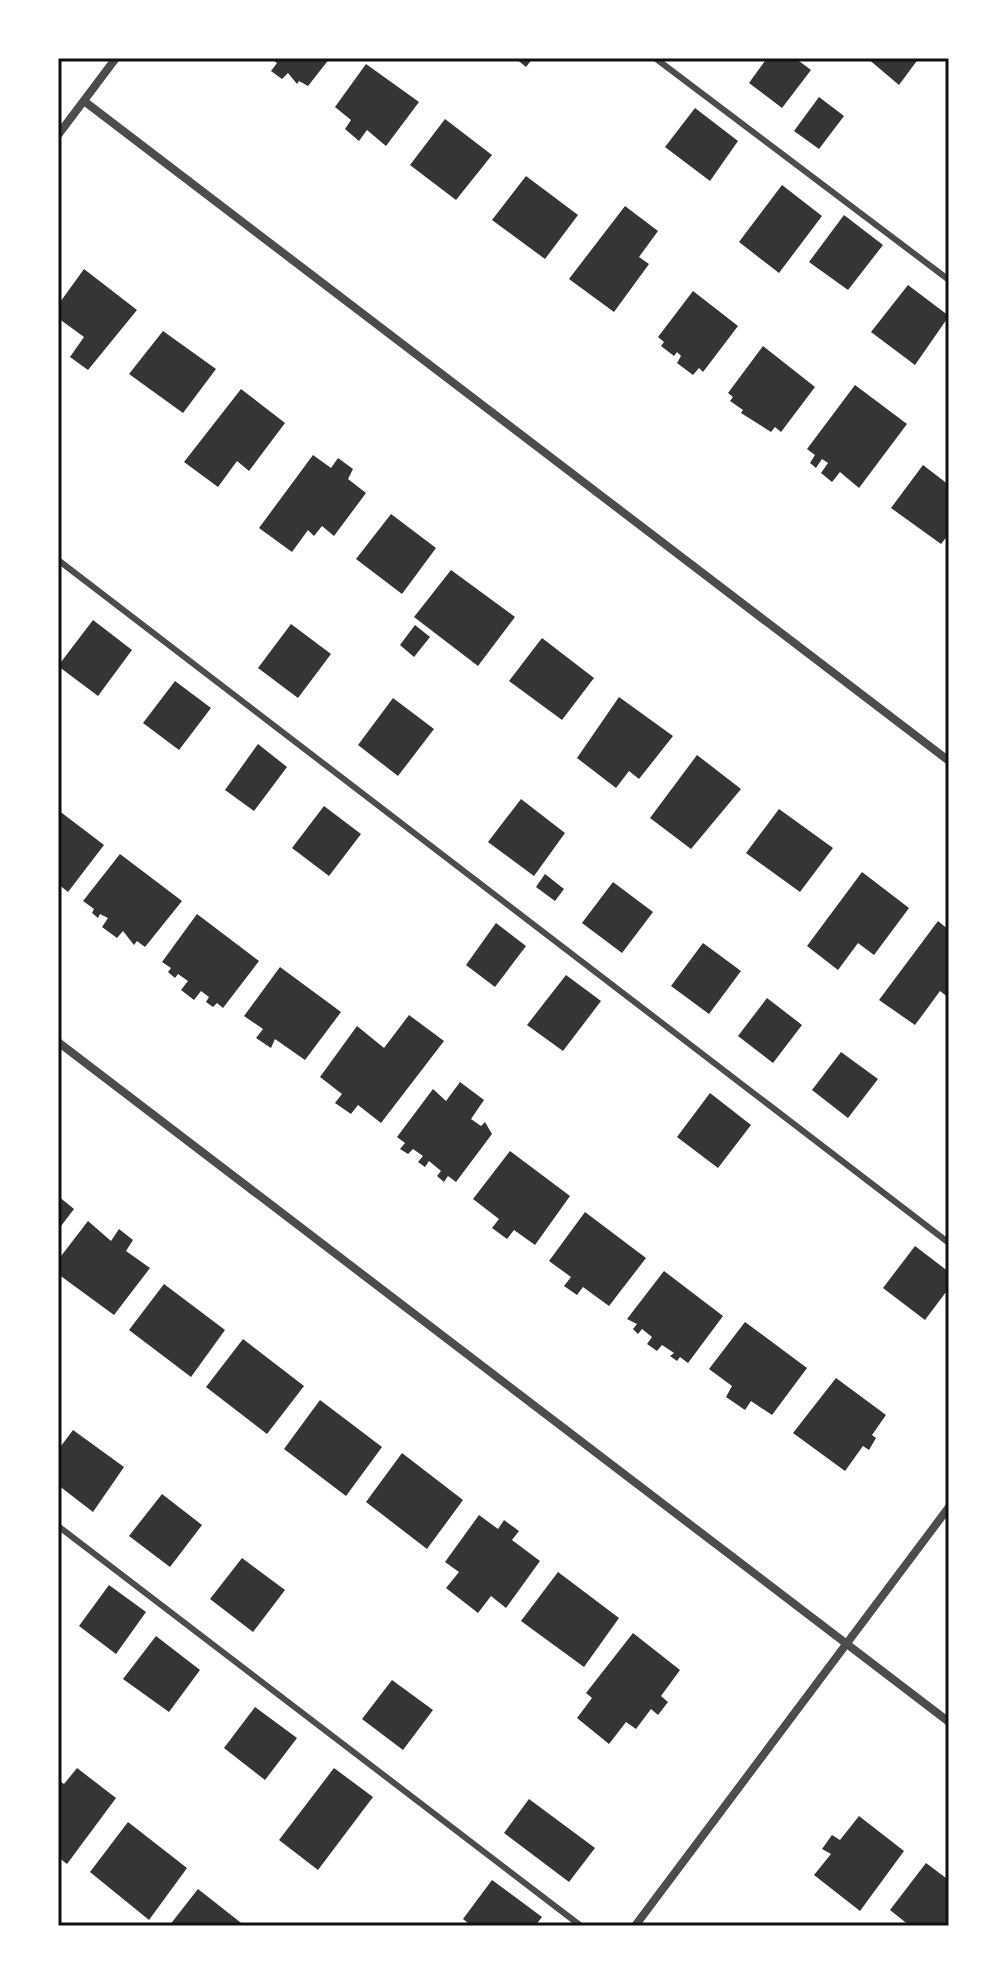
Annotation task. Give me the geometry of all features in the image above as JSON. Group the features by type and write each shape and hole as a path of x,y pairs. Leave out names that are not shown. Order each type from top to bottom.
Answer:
{"street":[{"path":"58,135 116,58"},
{"path":"84,101 949,761"},
{"path":"58,1042 949,1722"},
{"path":"635,1926 949,1507"}],"lane":[{"path":"655,58 949,280"},
{"path":"58,560 949,1243"},
{"path":"58,1526 581,1926"}],"building":[{"path":"270,58 330,58 308,86 299,81 297,84 288,73 282,79 271,71 277,63"},
{"path":"515,58 533,58 526,67"},
{"path":"767,58 795,58 811,70 782,108 749,83"},
{"path":"867,58 919,58 899,85"},
{"path":"366,64 419,102 386,146 367,130 359,141 345,129 351,120 335,107"},
{"path":"819,97 844,116 819,149 794,131"},
{"path":"695,108 738,141 710,181 665,147"},
{"path":"445,119 492,155 456,200 410,165"},
{"path":"526,176 578,215 545,259 492,220"},
{"path":"782,185 822,216 779,273 739,242"},
{"path":"625,206 658,231 639,257 649,264 614,312 569,279"},
{"path":"844,215 883,245 848,290 809,262"},
{"path":"84,269 137,310 88,370 70,357 84,337 58,318 58,305"},
{"path":"908,285 949,316 915,365 871,332"},
{"path":"693,291 738,326 703,372 699,368 693,375 677,363 681,356 677,352 674,356 661,346 664,342 658,337"},
{"path":"163,331 216,369 183,413 129,374"},
{"path":"763,346 815,387 781,432 775,427 771,432 741,413 743,410 730,401 733,397 728,393"},
{"path":"855,385 907,424 859,488 840,472 832,482 821,473 828,463 822,459 816,468 810,463 815,455 807,449"},
{"path":"241,389 285,423 249,471 237,461 218,487 184,462"},
{"path":"313,455 331,468 338,458 353,469 348,479 366,493 334,536 322,526 314,536 308,530 292,552 259,528"},
{"path":"923,465 949,485 949,534 941,544 891,508"},
{"path":"391,514 436,548 402,594 356,559"},
{"path":"451,570 515,617 478,666 414,617"},
{"path":"93,620 132,650 98,696 58,666"},
{"path":"291,624 331,654 298,698 258,668"},
{"path":"415,625 430,637 414,657 400,645"},
{"path":"542,638 594,678 562,720 509,681"},
{"path":"175,681 211,708 179,750 143,723"},
{"path":"619,697 673,736 639,779 629,771 616,788 577,758"},
{"path":"393,698 434,729 398,776 358,745"},
{"path":"258,744 287,767 254,811 225,790"},
{"path":"697,755 741,789 691,849 650,818"},
{"path":"521,799 565,833 534,876 488,842"},
{"path":"324,806 361,834 329,876 292,848"},
{"path":"779,809 833,848 800,892 746,853"},
{"path":"58,810 104,845 68,892 58,884"},
{"path":"120,854 182,901 145,947 137,941 134,945 123,931 117,938 102,927 108,918 100,914 98,918 92,913 94,909 83,901"},
{"path":"862,872 909,908 874,955 858,943 838,970 807,946"},
{"path":"545,874 564,889 555,901 536,887"},
{"path":"613,882 653,912 622,953 582,923"},
{"path":"197,914 259,961 223,1008 217,1003 213,1007 206,1002 209,997 201,991 194,1000 181,990 188,981 178,974 175,978 168,972 171,968 162,962"},
{"path":"938,921 949,930 949,998 940,991 915,1025 879,1000"},
{"path":"496,923 526,946 495,987 466,965"},
{"path":"703,943 741,971 709,1014 671,986"},
{"path":"280,967 341,1012 305,1060 275,1039 271,1048 256,1038 263,1029 244,1016"},
{"path":"566,975 601,1001 563,1051 527,1025"},
{"path":"767,998 802,1025 773,1063 738,1036"},
{"path":"409,1015 444,1041 381,1123 358,1105 351,1114 335,1103 342,1094 320,1077 357,1026 384,1048"},
{"path":"841,1052 878,1079 848,1118 812,1090"},
{"path":"460,1082 484,1100 471,1119 481,1126 485,1122 492,1134 456,1182 448,1176 444,1182 437,1176 441,1171 429,1161 425,1167 418,1162 423,1156 413,1149 408,1154 400,1149 405,1143 397,1137 433,1089 446,1101"},
{"path":"710,1093 751,1125 718,1168 677,1137"},
{"path":"510,1151 570,1196 535,1245 514,1230 507,1239 492,1228 499,1219 473,1199"},
{"path":"58,1196 74,1209 58,1230"},
{"path":"585,1212 646,1258 609,1306 583,1287 577,1295 564,1286 571,1277 549,1261"},
{"path":"88,1221 111,1241 119,1229 133,1240 126,1251 150,1268 114,1315 58,1274 58,1260"},
{"path":"915,1246 949,1272 949,1288 925,1320 883,1288"},
{"path":"664,1271 723,1316 688,1363 680,1357 677,1361 670,1356 674,1353 662,1345 657,1351 647,1344 652,1337 642,1329 638,1334 633,1329 637,1324 627,1319"},
{"path":"164,1284 225,1330 191,1377 129,1330"},
{"path":"745,1322 807,1368 772,1415 751,1401 745,1410 726,1397 732,1386 709,1369"},
{"path":"243,1339 304,1386 267,1434 206,1387"},
{"path":"836,1378 886,1415 872,1435 876,1438 869,1450 863,1446 845,1471 793,1433"},
{"path":"320,1400 382,1447 346,1496 284,1449"},
{"path":"73,1430 124,1467 93,1512 58,1485 58,1450"},
{"path":"402,1453 463,1500 427,1549 366,1502"},
{"path":"162,1494 202,1525 170,1567 129,1536"},
{"path":"479,1515 498,1529 504,1520 519,1531 512,1540 540,1561 506,1608 491,1596 478,1613 446,1588 459,1572 445,1562"},
{"path":"242,1558 285,1590 253,1632 210,1599"},
{"path":"558,1572 619,1618 584,1667 521,1621"},
{"path":"109,1585 146,1612 116,1654 79,1626"},
{"path":"633,1633 680,1670 661,1696 668,1702 658,1715 651,1709 636,1729 626,1722 609,1744 577,1718 592,1698 586,1693"},
{"path":"156,1636 200,1670 169,1712 123,1679"},
{"path":"392,1680 433,1710 403,1750 362,1719"},
{"path":"255,1707 297,1738 265,1780 224,1748"},
{"path":"77,1768 116,1798 67,1864 58,1857 58,1780 64,1784"},
{"path":"334,1768 373,1797 318,1870 279,1840"},
{"path":"529,1799 595,1848 569,1882 504,1833"},
{"path":"859,1816 904,1851 860,1911 814,1875 831,1854 822,1849 832,1835 840,1840"},
{"path":"128,1822 187,1868 149,1920 90,1872"},
{"path":"926,1863 946,1878 949,1875 949,1926 910,1926 890,1910"},
{"path":"492,1880 542,1917 535,1926 472,1926 463,1919"},
{"path":"198,1889 245,1926 169,1926"}]}
